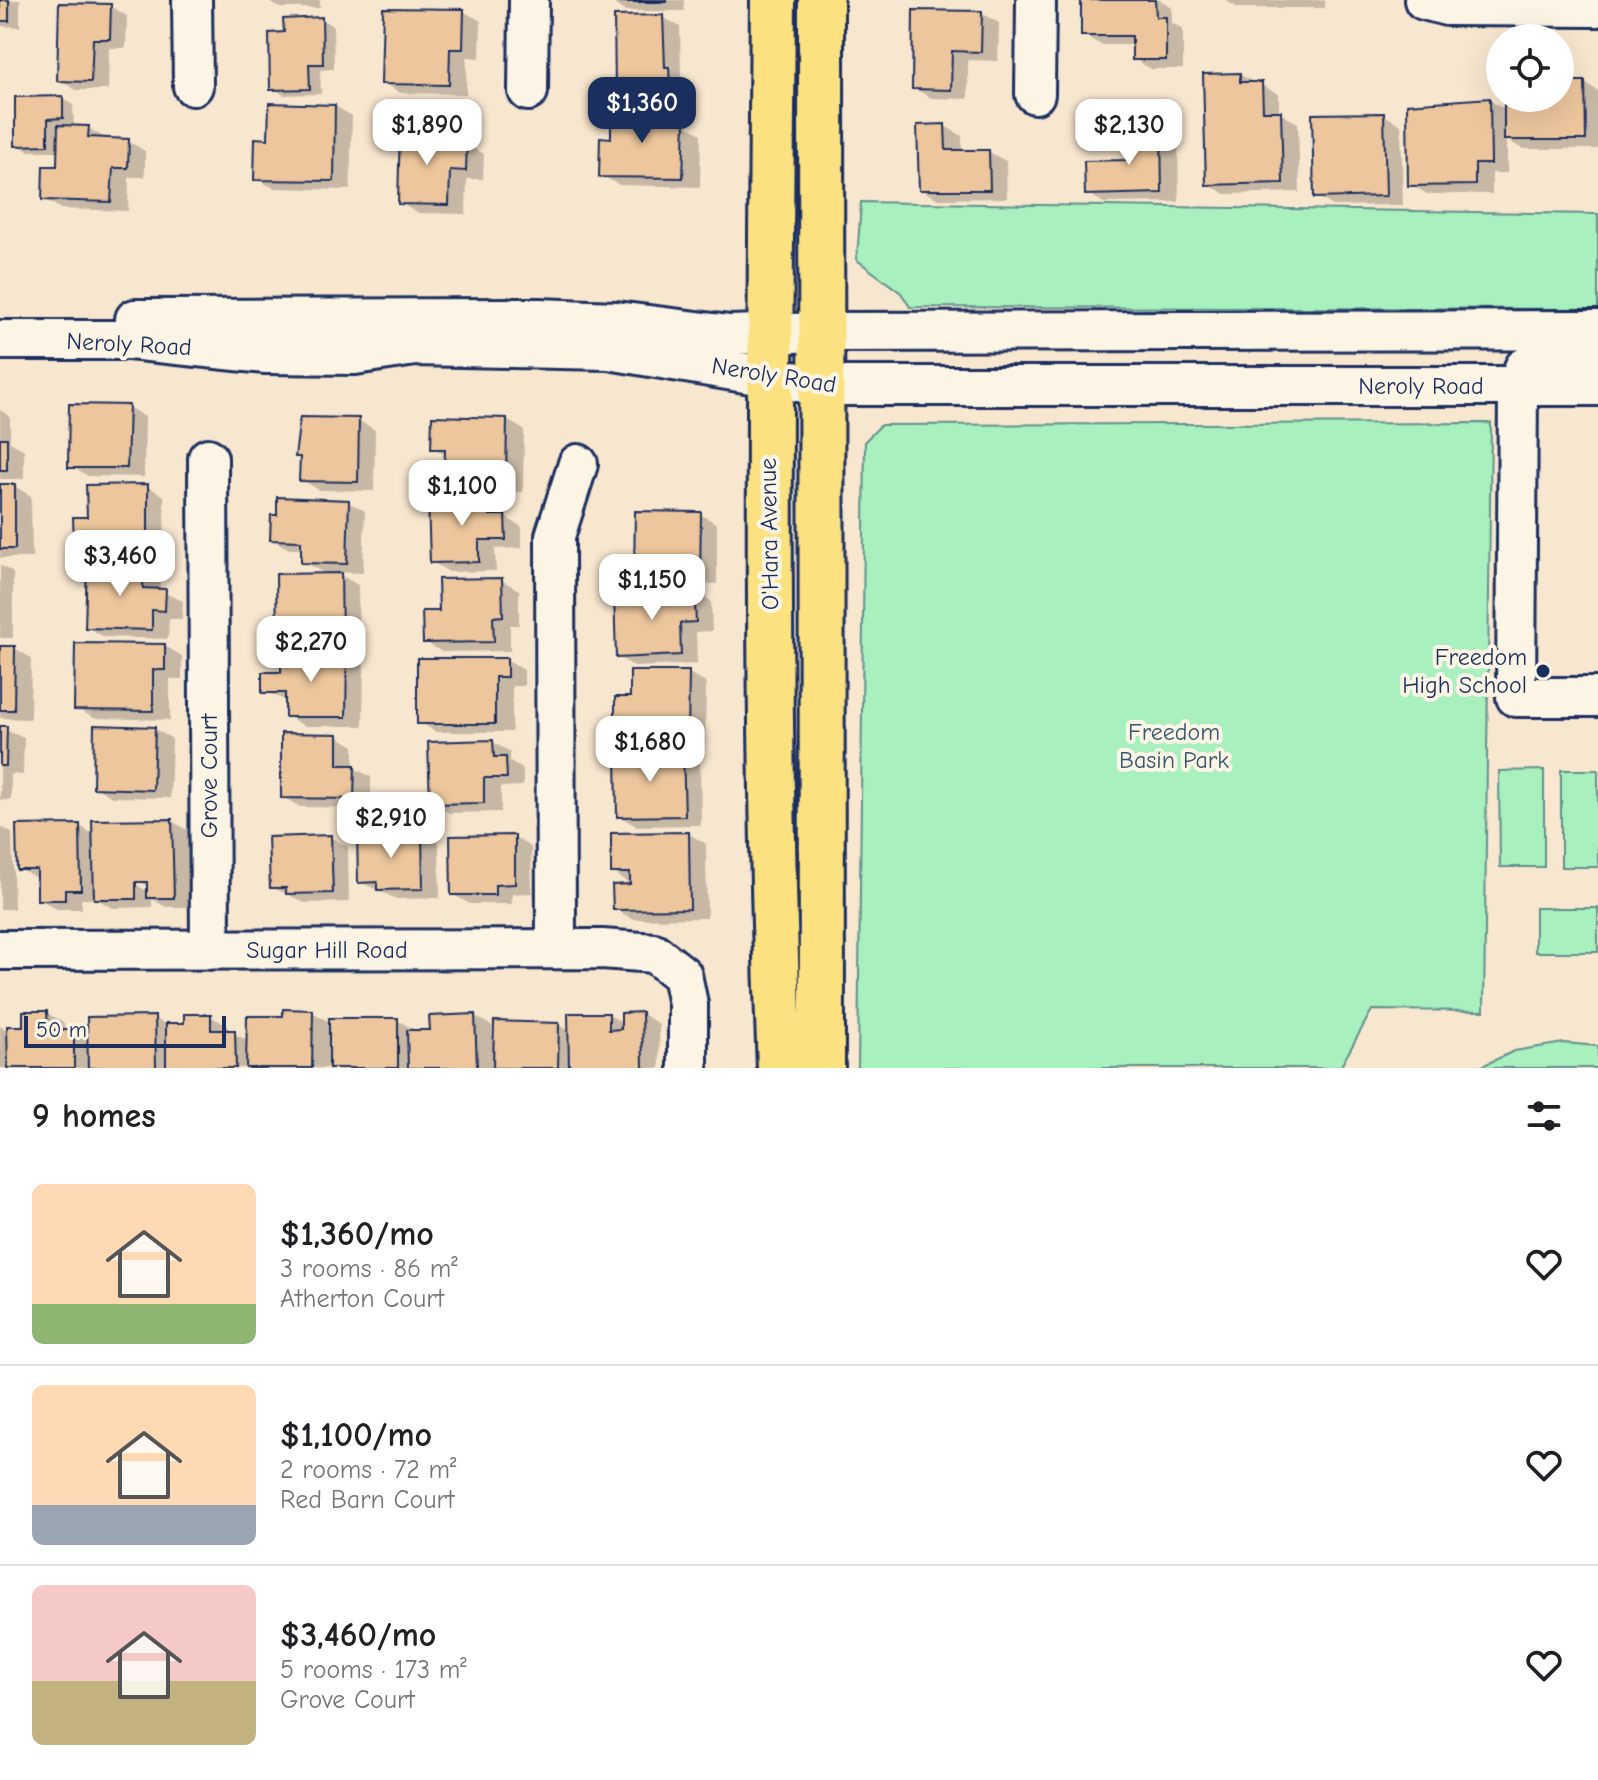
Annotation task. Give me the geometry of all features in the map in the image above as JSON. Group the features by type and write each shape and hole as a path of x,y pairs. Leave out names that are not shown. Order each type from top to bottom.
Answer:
{"main road":[{"name":"O'Hara Avenue","path":"773,0 769,378 773,931 780,1068"},
{"path":"821,0 822,1068"}],"street":[{"path":"192,0 193,86"},
{"path":"528,91 529,0"},
{"path":"1035,94 1036,0"},
{"path":"1424,0 1447,6 1598,7"},
{"name":"Neroly Road","path":"0,320 538,318 616,321 730,335 822,332 1598,330"},
{"name":"Neroly Road","path":"0,340 129,340 266,354 355,355 415,346 609,350 726,367 769,378 822,386 1598,386"},
{"path":"1598,358 1545,358 1524,368 1518,386 1516,697 1598,697"},
{"name":"Grove Court","path":"208,458 210,950"},
{"path":"556,949 555,536 578,464"},
{"name":"Sugar Hill Road","path":"0,950 556,949 654,953 682,975 688,1004 688,1068"}],"green space":[{"path":"861,202 1598,214 1598,309 910,307 901,293 857,260"},
{"name":"Freedom Basin Park","path":"1491,423 1484,1011 1372,1010 1340,1068 858,1068 865,441 881,425"},
{"path":"1544,770 1544,867 1500,867 1499,771"},
{"path":"1561,770 1598,770 1598,867 1561,867"},
{"path":"1535,908 1598,908 1598,952 1535,952"},
{"path":"1564,1043 1598,1046 1598,1068 1478,1068 1514,1051"}],"building":[{"path":"0,0 9,0 9,21 0,21"},
{"path":"667,0 667,2 606,2"},
{"path":"1081,0 1155,0 1156,17 1166,17 1166,60 1132,60 1132,36 1081,36"},
{"path":"59,3 111,4 110,39 93,39 91,82 57,81"},
{"path":"383,8 464,9 463,49 450,49 449,85 381,84"},
{"path":"913,10 982,11 981,52 952,51 951,90 912,89"},
{"path":"663,15 665,67 669,67 670,86 615,87 614,16"},
{"path":"322,17 323,64 309,64 310,89 270,90 269,33 284,32 283,19"},
{"path":"1240,73 1240,82 1262,82 1263,111 1281,111 1283,183 1206,185 1203,74"},
{"path":"1574,81 1585,81 1586,140 1504,140 1504,112 1574,112"},
{"path":"63,96 63,118 48,119 48,145 15,146 15,97"},
{"path":"1486,98 1486,112 1490,112 1491,164 1475,164 1475,185 1408,186 1407,104"},
{"path":"269,103 335,105 334,181 254,180 255,138 268,139"},
{"path":"611,105 659,105 659,121 685,122 683,178 599,177 600,137 611,138"},
{"path":"1384,113 1386,196 1314,198 1312,114"},
{"path":"945,124 946,150 989,150 990,190 919,190 917,125"},
{"path":"58,125 89,126 88,137 129,139 128,168 113,168 111,202 42,200 43,166 57,166"},
{"path":"1126,127 1161,127 1162,193 1085,195 1084,161 1126,160"},
{"path":"400,128 432,128 432,141 467,142 466,171 450,170 449,205 398,204"},
{"path":"69,404 129,405 127,468 68,468"},
{"path":"432,416 507,418 506,483 444,482 445,449 431,449"},
{"path":"300,417 359,418 358,482 299,481 300,457 295,457"},
{"path":"0,438 7,438 7,470 0,470"},
{"path":"0,484 15,484 15,549 0,549"},
{"path":"148,484 148,548 74,549 73,517 87,517 86,485"},
{"path":"490,496 490,515 505,515 506,540 479,540 479,562 430,563 428,498"},
{"path":"277,497 349,500 347,564 301,563 301,541 270,540 271,515 277,515"},
{"path":"635,511 701,512 700,576 634,575"},
{"path":"87,563 144,565 143,588 166,589 165,611 152,610 152,630 85,628"},
{"path":"341,573 342,637 277,638 276,574"},
{"path":"502,578 503,616 493,617 494,642 423,643 422,611 439,611 438,579"},
{"path":"694,589 696,622 680,623 681,655 616,658 614,592"},
{"path":"75,643 165,644 165,670 153,670 153,711 74,710"},
{"path":"0,646 15,646 14,710 0,710"},
{"path":"281,653 347,653 346,717 285,717 285,693 262,693 262,672 281,672"},
{"path":"417,658 507,658 507,677 495,677 495,724 417,724"},
{"path":"630,671 689,671 688,737 615,736 615,697 630,697"},
{"path":"94,725 155,727 153,790 93,788"},
{"path":"0,726 7,726 6,766 0,766"},
{"path":"281,733 338,734 338,765 355,765 354,799 281,798"},
{"path":"493,740 494,757 506,757 507,778 484,778 484,803 430,804 428,742"},
{"path":"683,751 685,816 617,817 616,752"},
{"path":"172,819 174,898 147,898 147,882 136,882 136,899 94,899 92,820"},
{"path":"80,824 81,890 65,890 65,900 37,900 37,870 17,870 16,825"},
{"path":"422,831 423,889 377,890 377,882 358,883 357,832"},
{"path":"689,832 690,909 613,910 612,885 630,884 630,873 611,873 611,833"},
{"path":"331,835 333,893 286,894 286,888 270,888 268,837"},
{"path":"515,835 515,884 495,885 495,895 451,895 450,836"},
{"path":"283,1009 313,1010 312,1068 246,1068 247,1016 283,1016"},
{"path":"23,1011 47,1011 48,1030 74,1030 74,1068 8,1068 7,1026 23,1026"},
{"path":"642,1012 643,1068 569,1068 568,1013 609,1013 609,1030 621,1029 621,1013"},
{"path":"184,1014 211,1014 211,1030 235,1030 236,1068 166,1068 166,1023 184,1023"},
{"path":"475,1014 477,1068 408,1068 407,1030 430,1030 429,1016"},
{"path":"155,1016 156,1068 88,1068 87,1017"},
{"path":"329,1018 398,1018 398,1068 329,1068"},
{"path":"494,1021 559,1023 558,1068 493,1068"}],"place":[{"name":"Freedom High School","path":"1543,671"}]}
